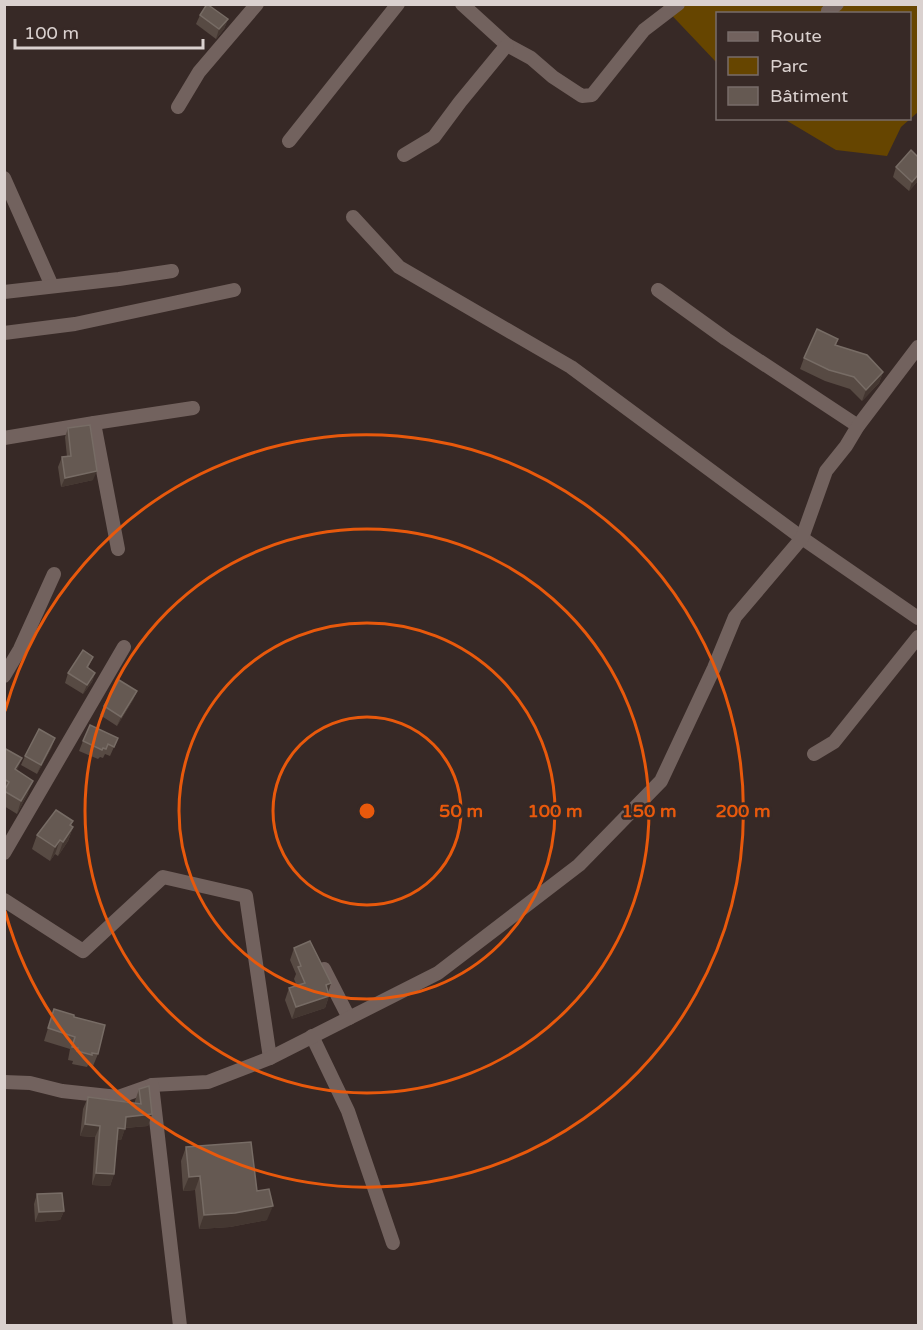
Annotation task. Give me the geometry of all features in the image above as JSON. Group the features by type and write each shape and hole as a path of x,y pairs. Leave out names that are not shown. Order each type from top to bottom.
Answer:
{"street":[{"path":"178,107 199,72 256,4"},
{"path":"289,141 398,4"},
{"path":"462,4 507,45 531,58 553,77 582,96 592,95 644,30 678,4"},
{"path":"404,155 434,137 507,45"},
{"path":"4,178 52,286"},
{"path":"353,217 399,267 571,367 802,538 918,618"},
{"path":"4,292 172,271"},
{"path":"4,333 75,324 234,290"},
{"path":"658,290 726,339 858,426"},
{"path":"4,1082 30,1083 62,1091 118,1097 152,1086 208,1082 270,1058 438,973 579,865 661,781 714,668 735,617 802,538 826,471 918,347"},
{"path":"4,438 193,408"},
{"path":"94,423 118,549"},
{"path":"4,676 20,650 54,574"},
{"path":"814,754 834,742 918,637"},
{"path":"4,853 124,647"},
{"path":"4,900 83,951 163,877 246,896 270,1058"},
{"path":"316,954 349,1018"},
{"path":"312,1036 348,1111 393,1243"},
{"path":"152,1086 180,1326"}],"green space":[{"path":"662,5 918,5 918,112 911,118 911,12 716,12 716,62"},
{"path":"786,120 909,120 901,127 887,156 836,150"}],"building":[{"path":"207,4 228,19 219,29 200,15"},
{"path":"911,150 918,157 918,175 912,182 896,167"},
{"path":"817,329 838,339 835,345 867,355 883,372 866,390 854,377 829,370 804,358"},
{"path":"90,425 97,471 65,478 62,457 71,456 68,428"},
{"path":"83,650 93,657 87,667 95,673 87,685 68,673"},
{"path":"119,680 137,691 121,717 104,706"},
{"path":"90,725 118,738 114,747 108,744 106,749 102,750 83,741"},
{"path":"39,729 55,738 41,765 25,756"},
{"path":"4,748 22,758 15,769 33,781 21,801 4,791 9,782 4,779"},
{"path":"56,810 73,821 70,825 73,827 63,842 60,840 55,847 37,835"},
{"path":"310,941 331,983 326,985 329,996 296,1007 289,988 305,983 298,967 301,966 294,948"},
{"path":"54,1009 105,1025 98,1054 92,1053 92,1055 77,1051 78,1048 72,1047 75,1037 48,1028"},
{"path":"149,1086 152,1114 126,1117 125,1129 118,1128 114,1174 96,1173 100,1126 85,1124 88,1097 141,1104 139,1089"},
{"path":"251,1142 257,1191 269,1189 273,1206 235,1213 204,1215 200,1176 189,1177 186,1147"},
{"path":"62,1193 64,1211 39,1212 37,1194"}]}
